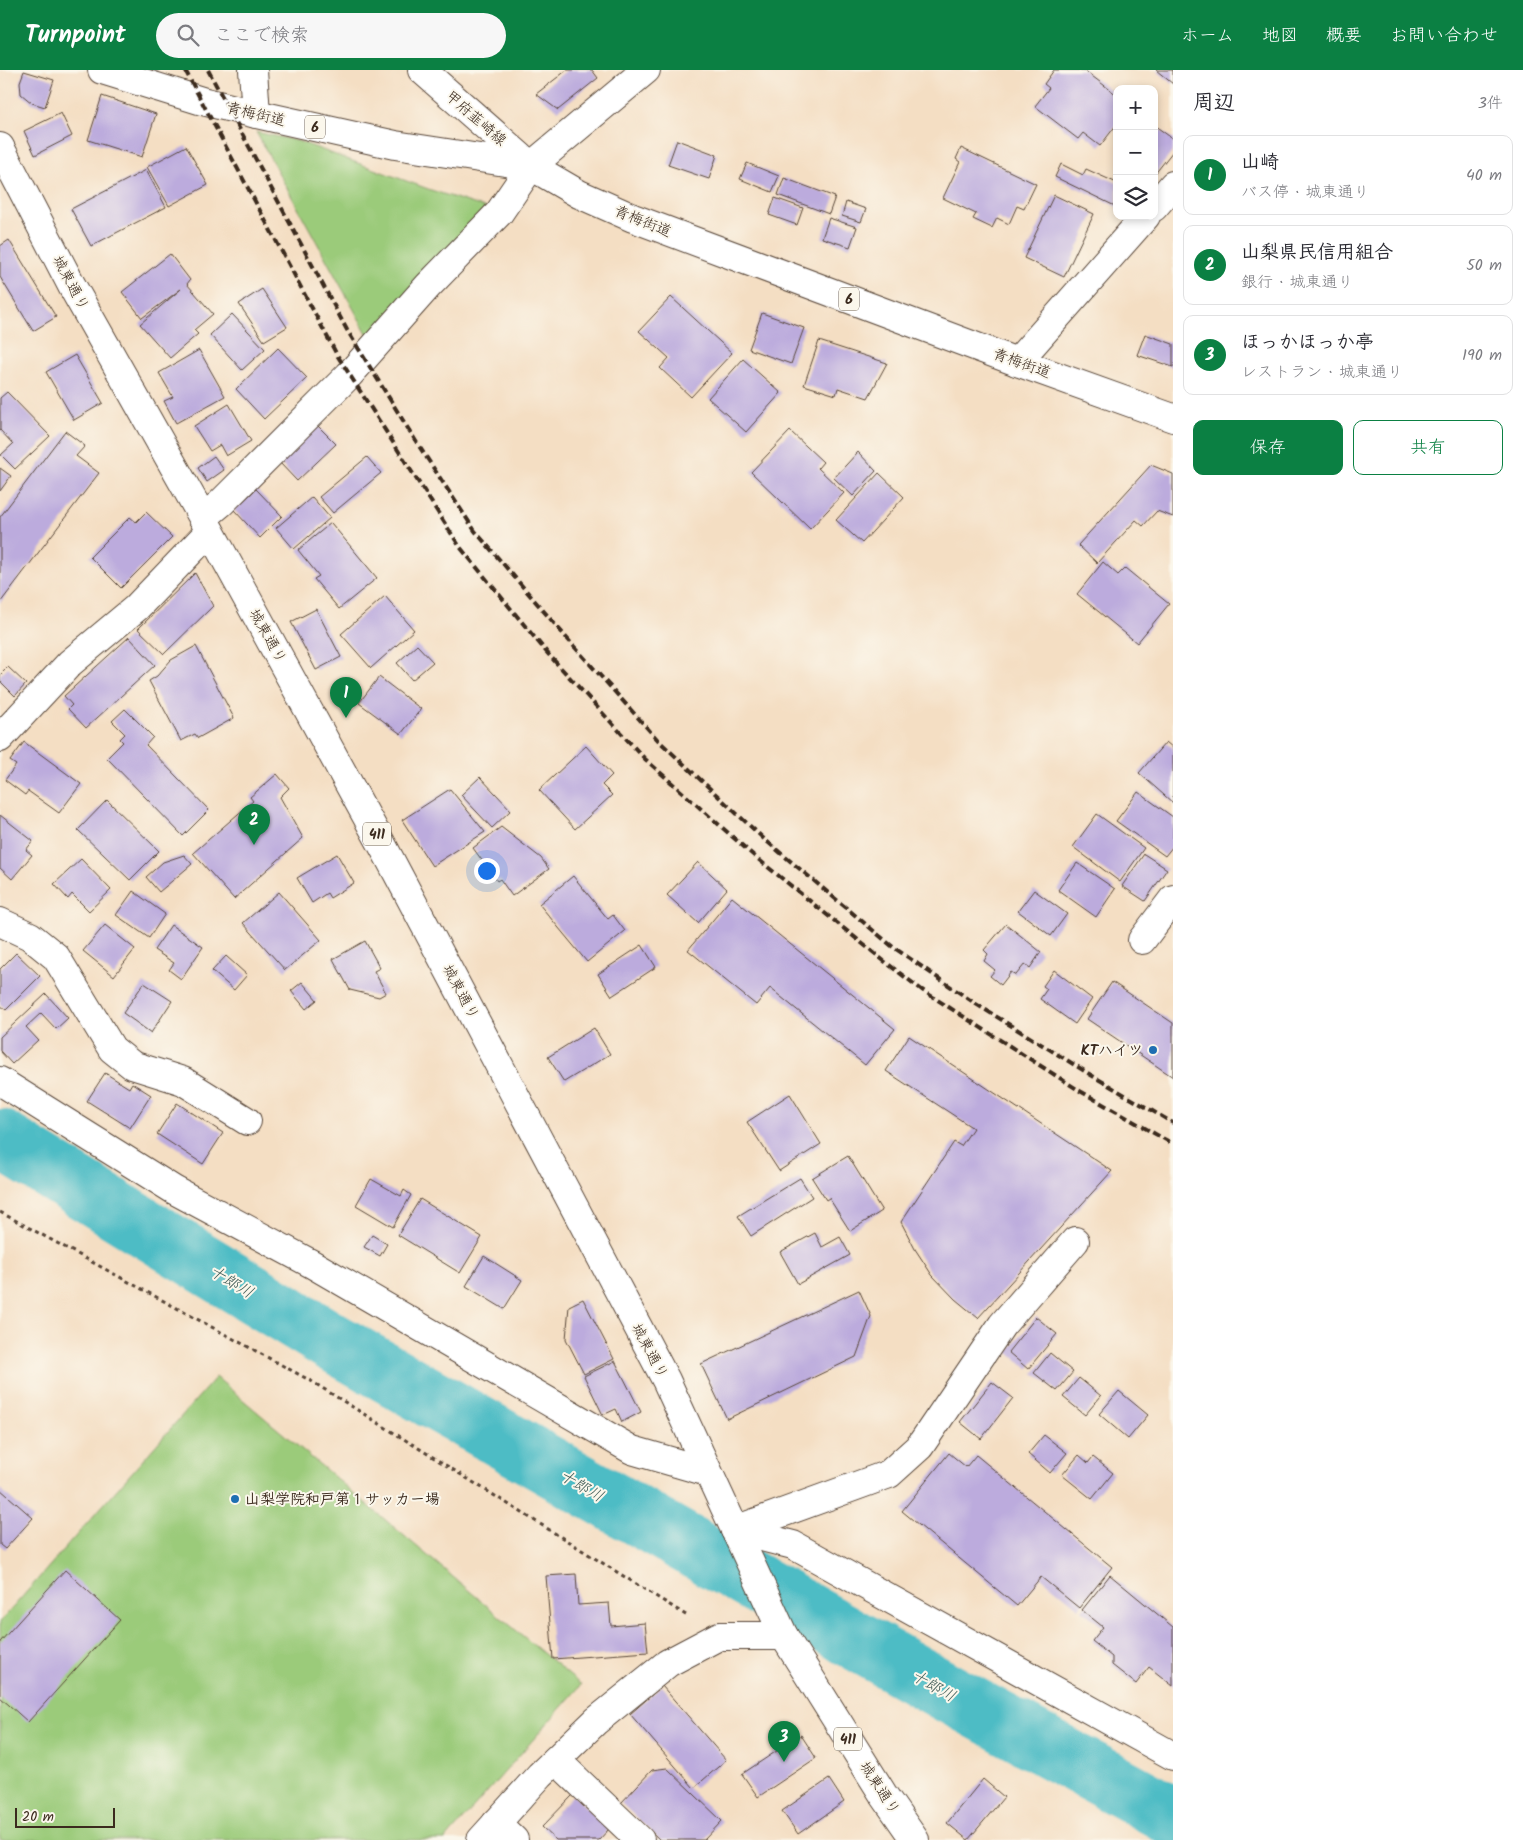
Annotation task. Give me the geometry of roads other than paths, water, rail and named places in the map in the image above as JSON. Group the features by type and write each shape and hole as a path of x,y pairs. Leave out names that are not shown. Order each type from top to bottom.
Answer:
{"main road":[{"name":"青梅街道","path":"102,70 202,101 256,114 395,145 531,166 579,194 633,218 1173,418"},
{"path":"253,70 256,114"},
{"name":"甲府韮崎線","path":"422,70 531,166"},
{"path":"0,738 70,663 136,608 207,524 221,503 349,375 428,286 500,213 531,166 646,70"},
{"name":"城東通り","path":"0,148 72,286 207,524 386,850 666,1380 784,1636 883,1794 915,1840"},
{"path":"1158,202 1173,185"},
{"path":"1018,362 1142,220"},
{"path":"1142,940 1173,899"},
{"path":"0,922 30,936 56,957 112,1049 132,1065 183,1081 247,1121"},
{"path":"0,1081 174,1190 312,1264 632,1450 708,1472"},
{"path":"735,1530 889,1474 920,1446 1002,1325 1075,1241"},
{"path":"735,1530 793,1545 1173,1756"},
{"path":"497,1834 556,1760 596,1721 668,1663 719,1636 784,1636"},
{"path":"556,1760 640,1840"}],"waterway":[{"name":"十郎川","path":"0,1139 327,1339 948,1693 1173,1816"}],"railway":[{"path":"185,70 337,355 460,547 549,655 645,759 753,855 884,961 922,990 1080,1091 1173,1144"},
{"path":"208,70 347,330 417,443 475,531 571,643 658,740 764,839 893,947 976,1004 1173,1123"}],"place":[{"name":"山崎","path":"346,718"},
{"name":"山梨県民信用組合","path":"254,845"},
{"name":"KTハイツ","path":"1153,1050"},
{"name":"山梨学院和戸第１サッカー場","path":"235,1499"},
{"name":"ほっかほっか亭","path":"784,1762"}]}
